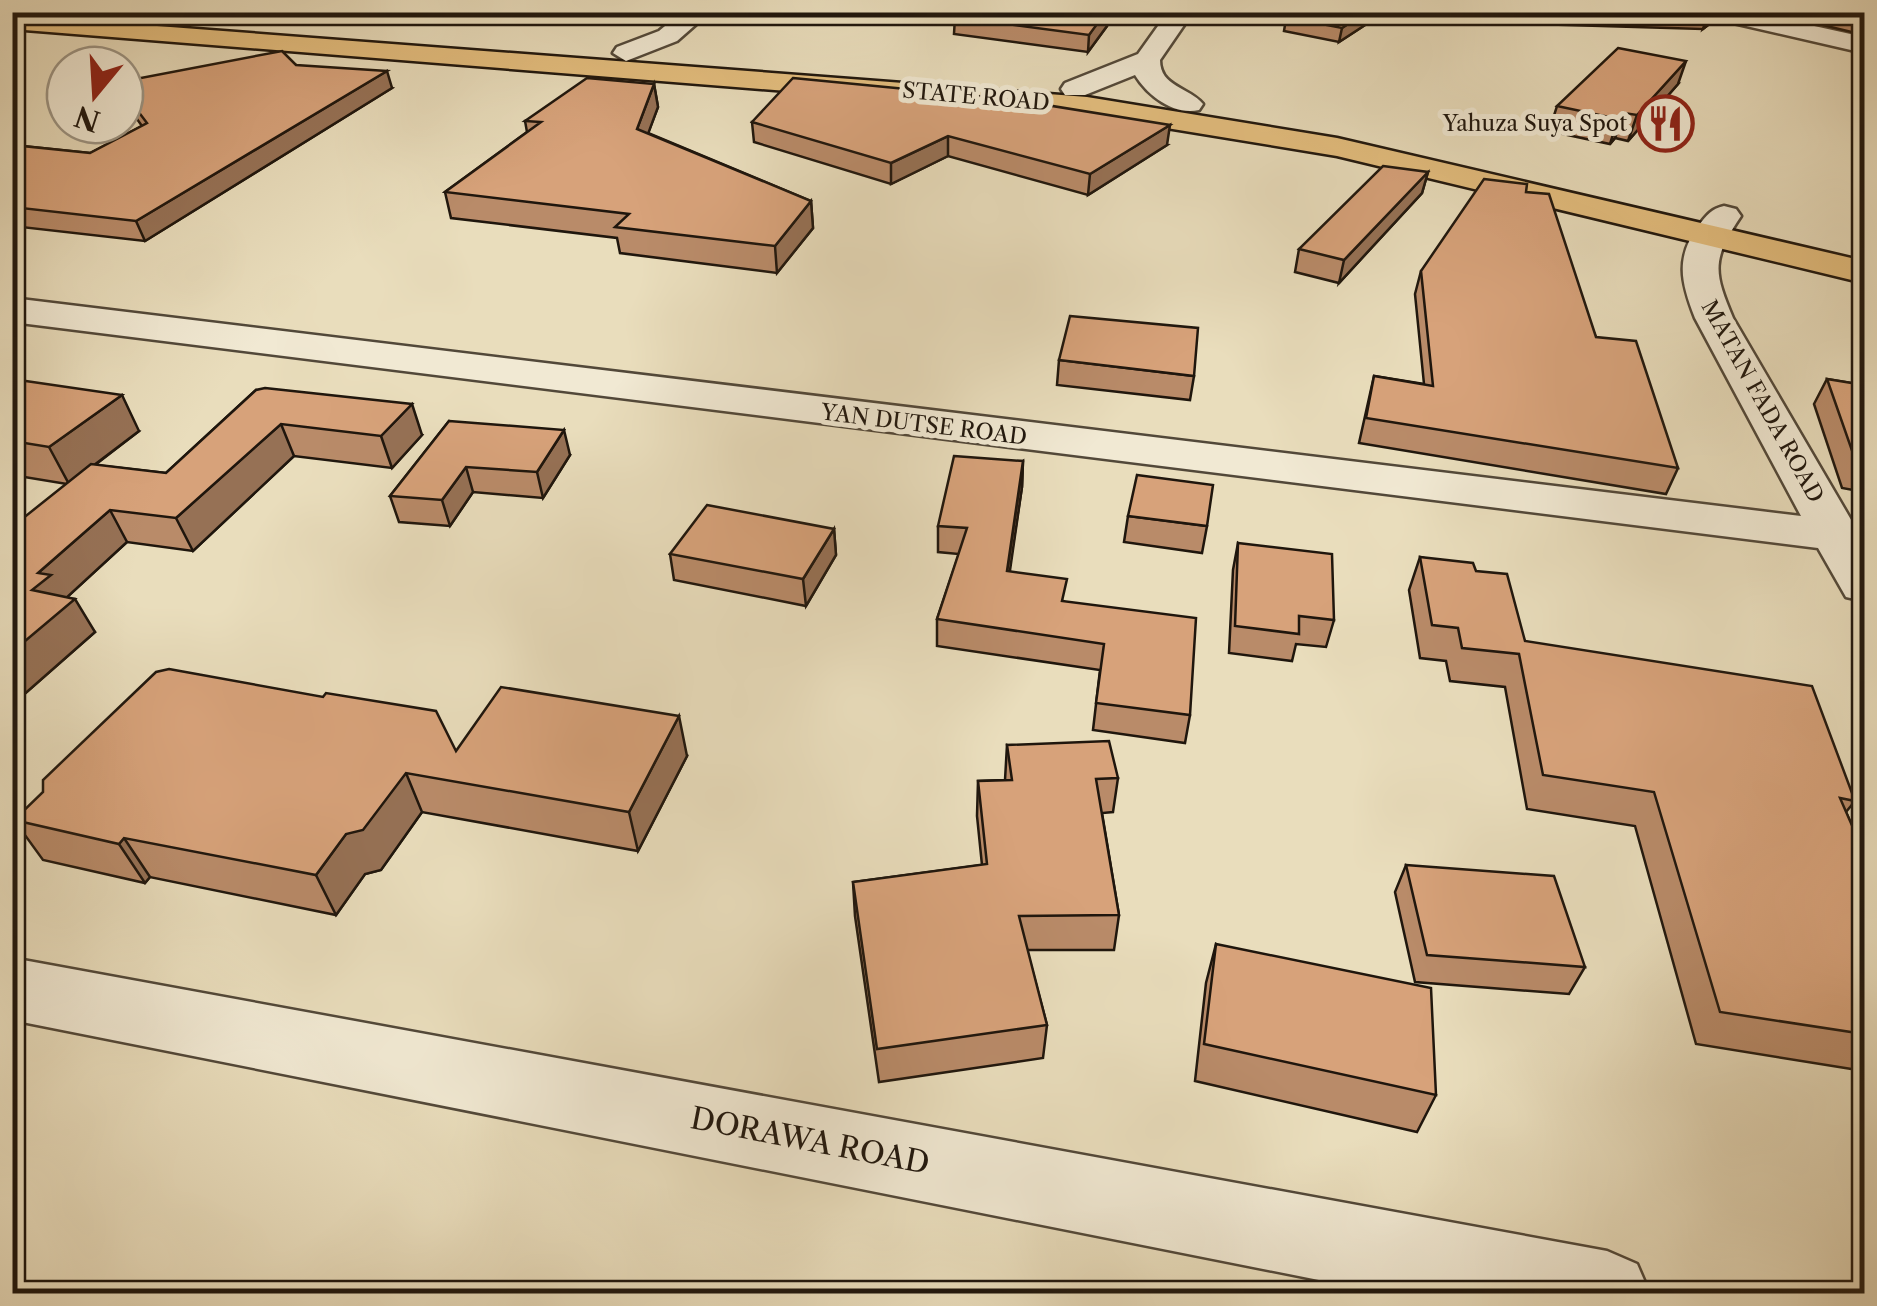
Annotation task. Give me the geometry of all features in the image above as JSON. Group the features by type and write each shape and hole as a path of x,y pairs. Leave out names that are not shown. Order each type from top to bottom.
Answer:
{"main road":[{"name":"STATE ROAD","path":"29,18 700,59 1075,89 1189,104 1351,132 1716,226 1864,272"},
{"name":"STATE ROAD","path":"29,18 1087,106 1337,148 1716,226 1864,248"}],"street":[{"path":"1180,12 1147,60 1145,69 1149,77 1189,104"},
{"path":"1716,12 1864,45"},
{"path":"626,54 693,18"},
{"path":"693,18 683,42 700,59"},
{"path":"1075,89 1147,60"},
{"name":"MATAN FADA ROAD","path":"1716,226 1696,264 1700,285 1864,585"},
{"name":"YAN DUTSE ROAD","path":"12,310 1836,535"},
{"name":"DORAWA ROAD","path":"12,989 1608,1294"}],"building":[{"path":"962,12 1106,12 1089,35 955,17"},
{"path":"1293,12 1366,12 1342,28 1286,17"},
{"path":"1632,12 1711,12 1708,15"},
{"path":"1836,12 1864,12 1864,19"},
{"path":"1618,48 1686,61 1637,115 1624,113 1618,119 1557,106"},
{"path":"282,51 296,65 387,71 136,221 12,207 12,145 90,153 105,145 145,145 145,77"},
{"path":"587,78 654,84 637,129 811,201 775,246 615,227 629,214 445,192 541,122 525,121"},
{"path":"793,78 1009,99 1170,125 1090,174 948,136 891,163 752,122"},
{"path":"1383,166 1428,172 1344,260 1299,249"},
{"path":"1484,179 1527,184 1526,192 1549,194 1596,337 1636,341 1678,468 1366,418 1374,376 1433,386 1421,271"},
{"path":"1070,316 1198,328 1194,376 1059,360"},
{"path":"12,379 122,395 49,447 12,441"},
{"path":"1827,379 1864,385 1864,464 1856,462"},
{"path":"256,390 412,404 381,436 281,424 176,518 110,510 38,573 51,575 32,590 75,599 12,652 12,527 91,464 166,473"},
{"path":"449,421 564,430 537,472 466,467 442,500 390,496"},
{"path":"954,456 1023,461 1007,571 1067,579 1062,601 1196,618 1190,715 1096,703 1104,644 937,619 967,528 938,526"},
{"path":"1137,475 1213,485 1207,526 1128,516"},
{"path":"707,505 834,529 803,579 670,554"},
{"path":"1238,543 1332,554 1334,620 1299,616 1299,634 1235,626"},
{"path":"1420,557 1473,563 1476,571 1507,574 1525,641 1812,686 1855,801 1840,798 1864,853 1864,1034 1720,1012 1654,792 1543,775 1519,654 1462,648 1458,628 1432,625"},
{"path":"169,669 323,697 326,693 436,711 456,751 501,687 679,716 629,812 406,773 363,830 346,834 316,875 124,838 119,844 14,820 43,792 43,780 156,672"},
{"path":"1109,741 1118,778 1096,779 1119,915 1019,916 1047,1025 877,1049 853,882 987,864 978,781 1012,780 1007,745"},
{"path":"1406,865 1554,876 1585,967 1427,955"},
{"path":"1216,944 1431,988 1436,1095 1204,1044"}],"place":[{"name":"Yahuza Suya Spot","path":"1666,123"}]}
